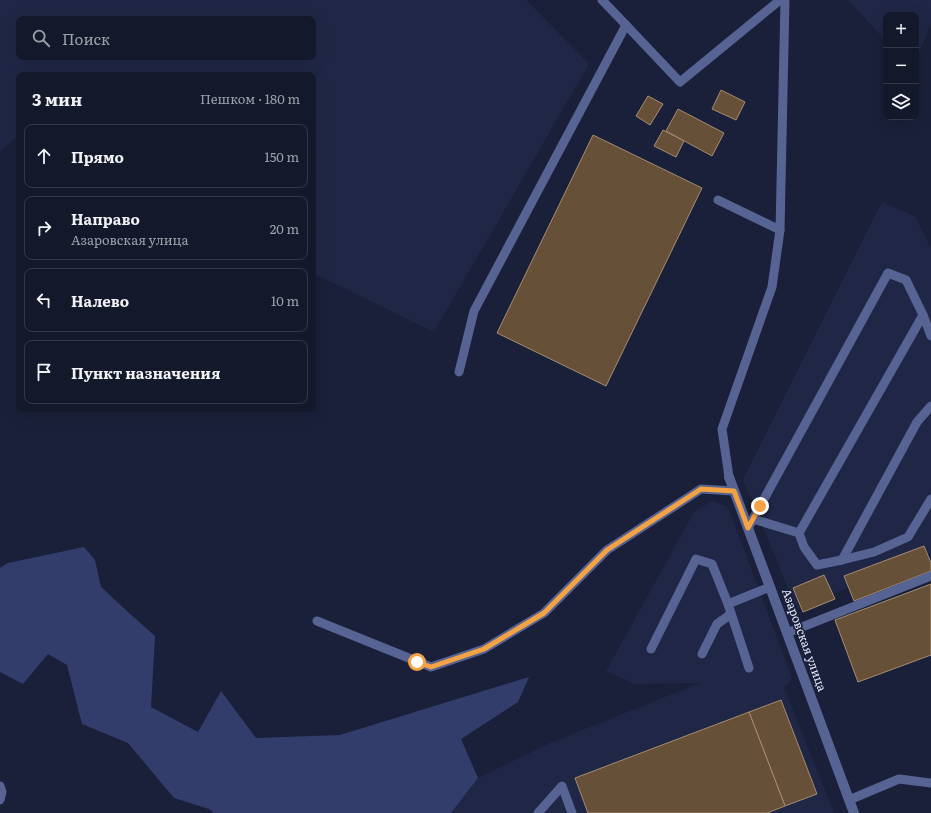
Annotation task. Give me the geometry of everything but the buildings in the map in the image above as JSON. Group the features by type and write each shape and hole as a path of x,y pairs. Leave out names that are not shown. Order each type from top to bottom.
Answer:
{"street":[{"name":"Азаровская улица","path":"729,477 750,524 770,587 853,813"}],"lane":[{"path":"602,0 680,82 780,0"},
{"path":"729,477 722,429 772,287 780,230 785,0"},
{"path":"459,372 474,311 626,25"},
{"path":"718,200 780,230"},
{"path":"799,532 750,524 888,273 906,280 923,315 931,336"},
{"path":"923,315 799,532 804,547 817,565 842,560 874,552 908,537 931,499"},
{"path":"842,560 917,422 931,406"},
{"path":"316,621 431,667 484,649 544,613 607,550 701,489 734,491"},
{"path":"651,649 696,559 712,564 732,614 749,668"},
{"path":"787,633 931,576"},
{"path":"728,604 770,587"},
{"path":"702,654 717,624 732,614"},
{"path":"849,800 899,779 931,783"},
{"path":"0,786 2,792 0,800"},
{"path":"538,813 562,786 572,813"}],"shaded area":[{"path":"0,0 526,0 589,64 434,332 316,274 316,72 16,72 16,138 0,151"},
{"path":"848,0 931,0 931,23 919,53 919,12 883,12 883,38"},
{"path":"882,202 915,216 931,248 931,553 797,609 743,480"},
{"path":"712,501 728,507 792,678 784,688 834,813 451,813 478,778 550,743 700,683 634,684 606,671 694,512"},
{"path":"84,547 95,560 101,587 155,636 151,707 198,732 221,691 256,738 340,735 529,677 518,702 461,739 478,778 451,813 214,813 209,809 174,798 128,743 82,724 67,665 48,654 23,684 0,672 0,568 8,563"}],"route":[{"path":"417,662 431,667 484,649 544,613 607,550 701,489 734,491 748,528 760,506"}]}
